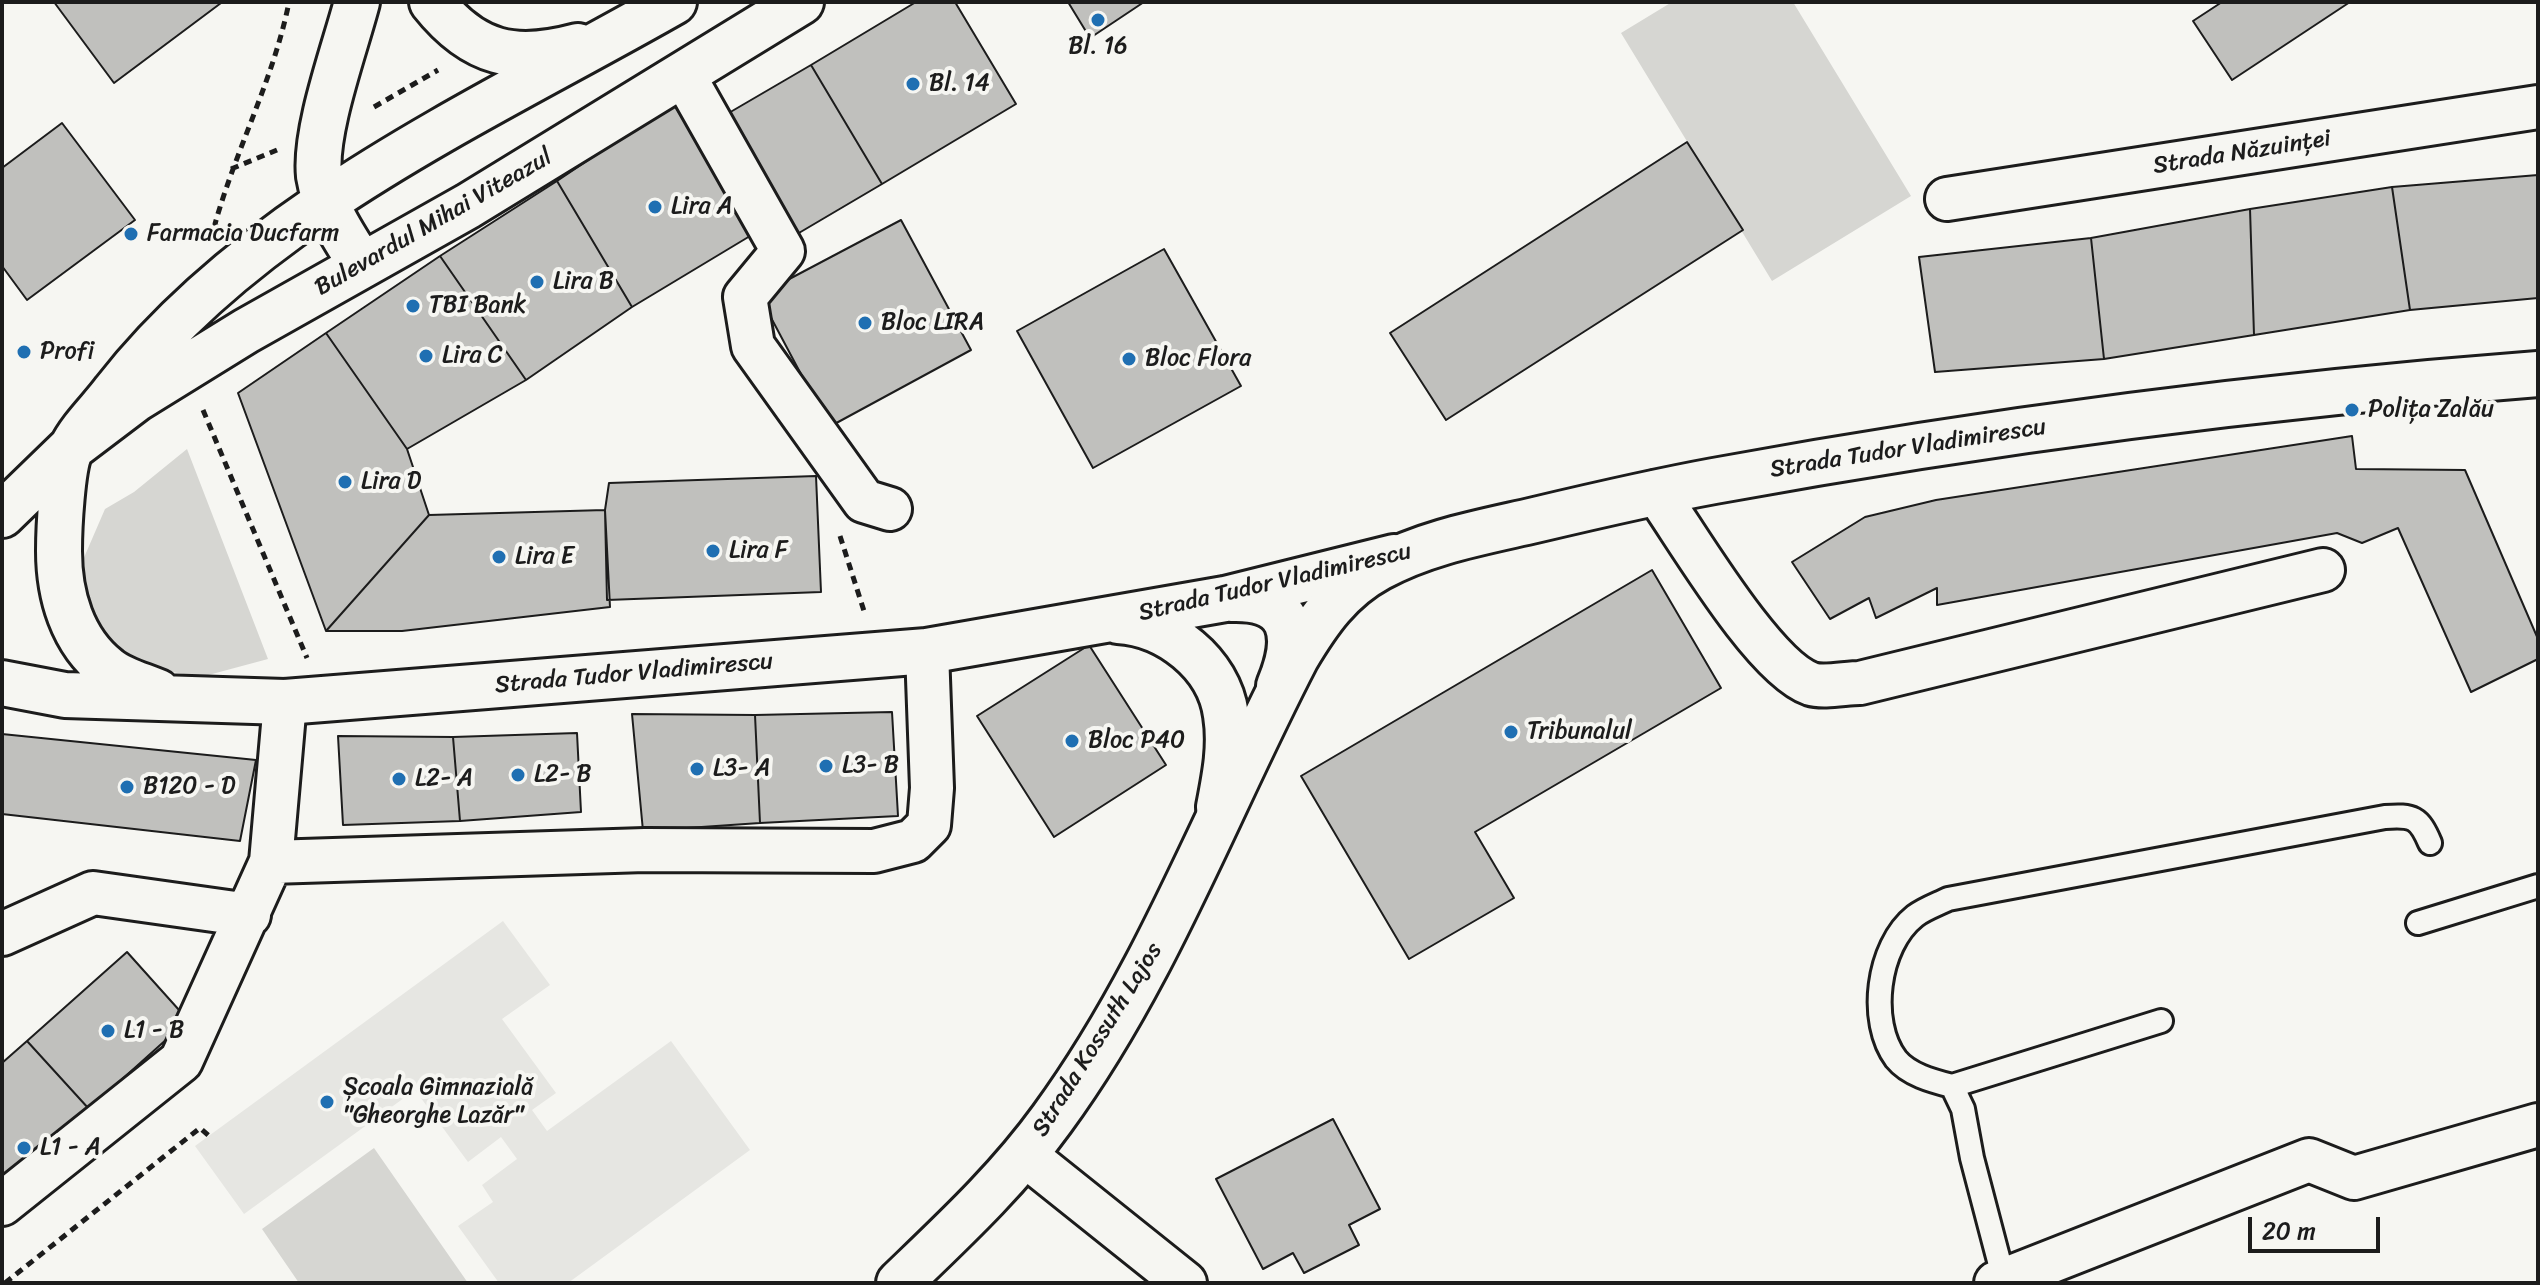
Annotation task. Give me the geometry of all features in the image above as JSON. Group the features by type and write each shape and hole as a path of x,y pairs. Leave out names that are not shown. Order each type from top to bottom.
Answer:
{"main road":[{"path":"357,2 324,130 319,174 326,202 361,264"},
{"path":"432,2 479,46 514,53 550,54 615,35"},
{"name":"Bulevardul Mihai Viteazul","path":"70,449 144,355 244,262 326,202 674,2"},
{"name":"Bulevardul Mihai Viteazul","path":"2,515 70,449 136,399 361,264 468,206 801,2"},
{"name":"Strada Tudor Vladimirescu","path":"2,683 65,695 285,702 927,651 1225,599 1416,552 1474,534 1656,492 1842,458 2155,412 2404,384 2538,374"},
{"path":"70,449 59,554 62,594 78,637 109,670 173,699"},
{"name":"Strada Kossuth Lajos","path":"899,1283 969,1217 1025,1155 1113,1024 1206,849 1296,658 1331,605 1359,580 1416,552"},
{"name":"Strada Kossuth Lajos","path":"1225,599 1258,600 1279,611 1286,620 1290,653 1269,710"},
{"name":"Strada Kossuth Lajos","path":"1112,621 1136,622 1177,640 1216,683 1226,712 1227,764 1206,849"},
{"path":"2,703 65,695"}],"street":[{"path":"683,74 783,251 745,297 753,346 864,501 890,509"},
{"name":"Strada Năzuinței","path":"1947,199 2538,107"},
{"path":"1656,492 1762,644 1786,669 1812,685 1860,683 2323,570"},
{"path":"271,862 645,850 874,851 913,841 929,825 932,788 927,651"},
{"path":"2,1204 181,1061 271,862 285,702"},
{"path":"2,934 93,893 249,915"},
{"path":"2000,1282 2309,1160 2354,1178 2538,1125"},
{"path":"1025,1155 1185,1283"}],"lane":[{"path":"2161,1021 1952,1086 1928,1080 1899,1062 1887,1044 1878,983 1892,947 1914,917 1948,899 2385,817 2407,815 2422,826 2430,843"},
{"path":"2418,923 2538,886"},
{"path":"1952,1086 1963,1109 2000,1282"}],"path":[{"path":"289,2 283,33 230,170 384,102 479,46"},
{"path":"214,401 202,411 309,664"},
{"path":"5,1283 200,1128 209,1136"}],"shaded area":[{"path":"1672,2 1793,2 1911,196 1772,281 1621,33"},
{"path":"187,449 268,659 201,677 131,665 87,615 73,583 105,509 134,492"},
{"name":"Școala Gimnazială \"Gheorghe Lazăr\"","path":"503,921 550,985 502,1019 556,1093 532,1110 547,1131 671,1041 750,1150 568,1283 499,1283 458,1226 493,1202 482,1185 517,1159 501,1137 468,1162 415,1090 244,1214 195,1146"},
{"path":"374,1148 468,1283 299,1283 262,1229"}],"building":[{"path":"54,2 221,2 221,3 114,83"},
{"name":"Bl. 14","path":"916,2 955,2 1016,104 882,184 811,65"},
{"name":"Bl. 16","path":"1068,2 1144,2 1090,38"},
{"path":"2222,2 2350,2 2232,80 2193,21"},
{"path":"811,65 882,184 787,240 715,121"},
{"name":"Lira A","path":"673,103 755,233 632,307 557,181"},
{"path":"62,123 135,220 27,300 2,266 2,168"},
{"path":"1687,142 1743,230 1446,420 1390,333"},
{"path":"2538,175 2538,298 2410,310 2392,187"},
{"name":"Lira B","path":"557,181 632,307 526,380 440,256"},
{"path":"2392,187 2410,310 2254,335 2250,209"},
{"path":"2250,209 2254,335 2104,359 2091,238"},
{"name":"Bloc LIRA","path":"901,220 971,350 829,427 759,295"},
{"path":"2091,238 2104,359 1935,372 1919,257"},
{"name":"Bloc Flora","path":"1164,249 1241,386 1093,468 1017,331"},
{"name":"Lira C","path":"440,256 526,380 407,449 326,333"},
{"name":"Lira D","path":"326,333 407,449 429,515 326,631 238,393"},
{"path":"2352,436 2356,469 2465,470 2538,639 2538,659 2471,692 2398,528 2362,543 2337,533 1937,605 1937,588 1876,618 1869,598 1830,619 1792,562 1865,517 1936,500"},
{"name":"Lira F","path":"816,476 821,592 607,600 605,510 609,483"},
{"name":"Lira E","path":"605,510 610,607 402,631 326,631 429,515"},
{"name":"Tribunalul","path":"1652,570 1721,688 1475,832 1514,898 1409,959 1301,776"},
{"name":"Bloc P40","path":"1089,645 1166,765 1054,837 977,716"},
{"name":"L3- B","path":"892,712 898,816 760,823 755,715"},
{"name":"L3- A","path":"632,714 755,715 760,823 643,831"},
{"name":"L2- B","path":"577,733 581,812 460,821 453,737"},
{"name":"B120 - D","path":"2,734 256,760 240,841 2,814"},
{"name":"L2- A","path":"338,736 453,737 460,821 343,825"},
{"name":"L1 - B","path":"127,952 188,1020 89,1109 27,1041"},
{"name":"L1 - A","path":"27,1041 89,1109 2,1187 2,1063"},
{"path":"1333,1119 1380,1209 1349,1225 1359,1245 1304,1273 1293,1253 1263,1269 1216,1179"}],"place":[{"name":"Bl. 16","path":"1098,20"},
{"name":"Bl. 14","path":"913,84"},
{"name":"Lira A","path":"655,207"},
{"name":"Farmacia Ducfarm","path":"131,234"},
{"name":"Lira B","path":"537,282"},
{"name":"TBI Bank","path":"413,306"},
{"name":"Bloc LIRA","path":"865,323"},
{"name":"Profi","path":"24,352"},
{"name":"Lira C","path":"426,356"},
{"name":"Bloc Flora","path":"1129,359"},
{"name":"Polița Zalău","path":"2352,410"},
{"name":"Lira D","path":"345,482"},
{"name":"Lira F","path":"713,551"},
{"name":"Lira E","path":"499,557"},
{"name":"Tribunalul","path":"1511,732"},
{"name":"Bloc P40","path":"1072,741"},
{"name":"L3- B","path":"826,766"},
{"name":"L3- A","path":"697,769"},
{"name":"L2- B","path":"518,775"},
{"name":"L2- A","path":"399,779"},
{"name":"B120 - D","path":"127,787"},
{"name":"L1 - B","path":"108,1031"},
{"name":"Școala Gimnazială \"Gheorghe Lazăr\"","path":"327,1102"},
{"name":"L1 - A","path":"24,1148"}]}
